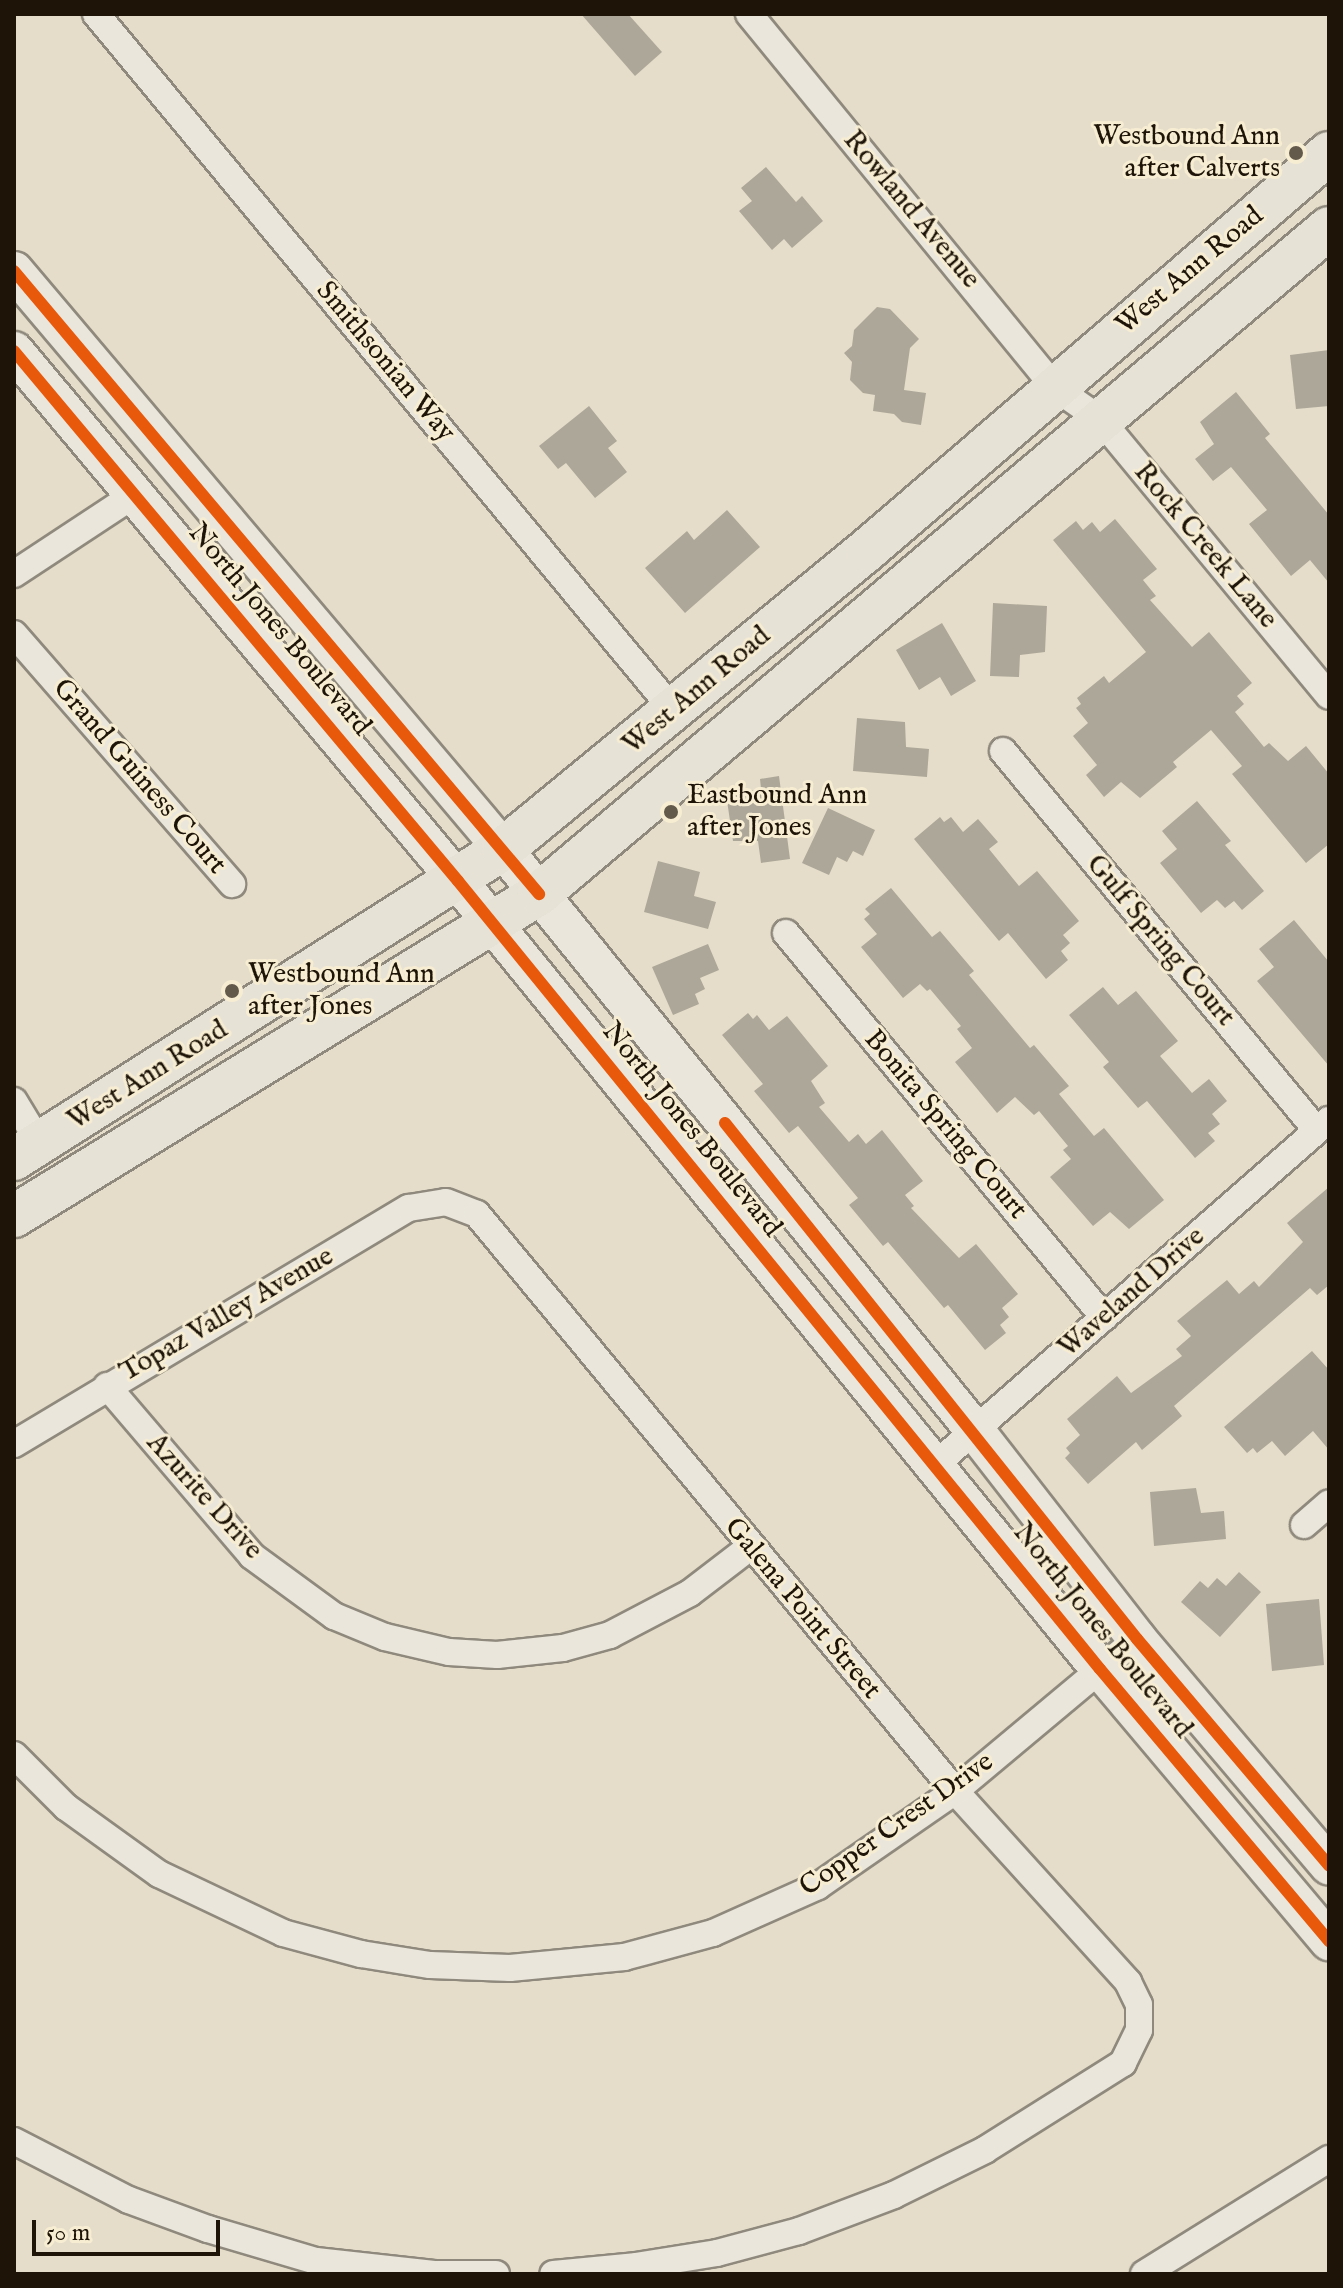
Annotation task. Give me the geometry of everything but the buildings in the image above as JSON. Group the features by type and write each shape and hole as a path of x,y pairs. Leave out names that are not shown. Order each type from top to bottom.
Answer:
{"main road":[{"name":"West Ann Road","path":"14,1216 539,894 822,658 1329,153"},
{"name":"West Ann Road","path":"27,1152 458,881 503,849 674,711 867,550 1329,228"},
{"name":"North Jones Boulevard","path":"14,271 503,849 976,1432 1137,1639 1329,1865"},
{"name":"North Jones Boulevard","path":"14,351 458,881 1100,1669 1329,1941"},
{"path":"14,1184 40,1160 27,1152"}],"street":[{"name":"Smithsonian Way","path":"96,14 674,711"},
{"name":"Rowland Avenue","path":"749,14 1076,403"},
{"name":"Rock Creek Lane","path":"1076,403 1329,696"},
{"path":"14,574 134,495"},
{"name":"Grand Guiness Court","path":"14,634 232,884"},
{"name":"Gulf Spring Court","path":"1003,751 1323,1125"},
{"name":"Bonita Spring Court","path":"786,933 1104,1318"},
{"path":"14,1101 27,1152"},
{"name":"Waveland Drive","path":"935,1465 1323,1125"},
{"name":"Topaz Valley Avenue","path":"14,1444 409,1208 446,1202"},
{"name":"Galena Point Street","path":"446,1202 477,1214 955,1791 1128,1982 1139,2005 1139,2030 1123,2063 985,2150 894,2195 799,2231 717,2253 637,2266 553,2274"},
{"name":"Azurite Drive","path":"107,1386 252,1556 334,1616 385,1637 449,1652 497,1655 563,1648 610,1635 690,1593 750,1547"},
{"path":"1304,1525 1329,1503"},
{"name":"Copper Crest Drive","path":"14,1755 66,1807 159,1874 283,1933 389,1959 430,1965 496,1968 624,1957 713,1933 818,1886 955,1791 1137,1639"},
{"path":"14,2141 129,2200 316,2268 496,2274"},
{"path":"1144,2274 1329,2159"}],"cycle path":[{"path":"14,271 539,894"},
{"path":"14,351 458,881 1100,1669 1329,1941"},
{"path":"725,1123 1137,1639 1329,1865"}],"place":[{"name":"Westbound Ann after Calverts","path":"1296,153"},
{"name":"Eastbound Ann after Jones","path":"671,812"},
{"name":"Westbound Ann after Jones","path":"232,991"}]}
